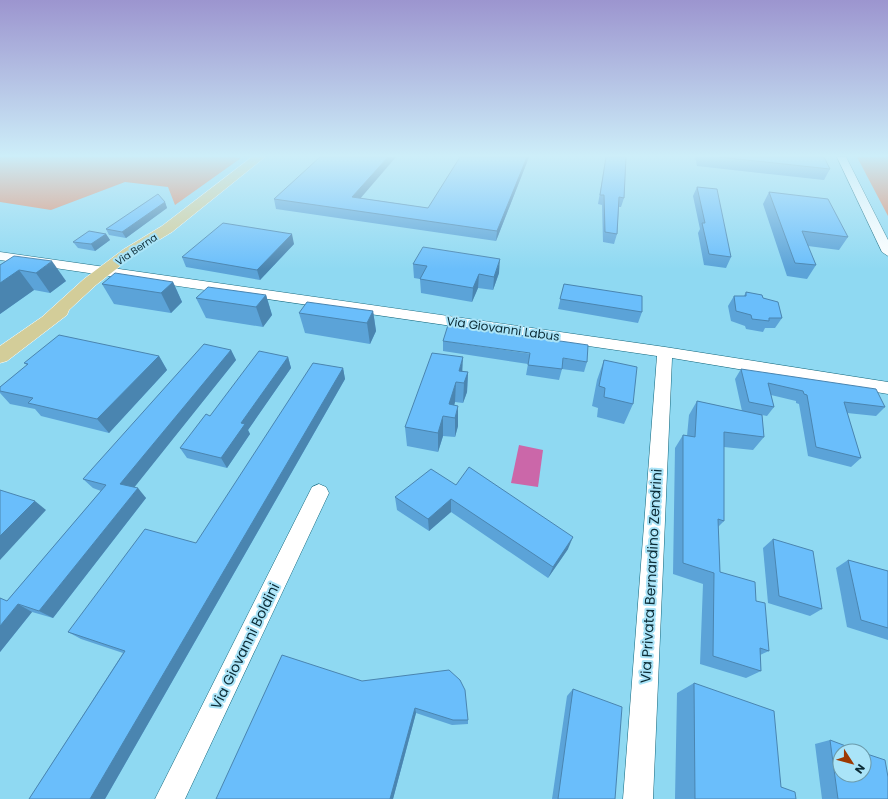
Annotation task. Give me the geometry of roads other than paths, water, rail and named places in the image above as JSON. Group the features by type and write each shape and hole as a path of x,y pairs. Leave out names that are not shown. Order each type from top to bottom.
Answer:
{"main road":[{"name":"Via Berna","path":"0,356 111,272 143,253 167,229 212,194"}],"street":[{"path":"859,194 888,252"},
{"name":"Via Giovanni Labus","path":"0,256 664,352 888,388"},
{"name":"Via Privata Bernardino Zendrini","path":"638,799 664,352"},
{"name":"Via Giovanni Boldini","path":"170,799 319,493"}]}
